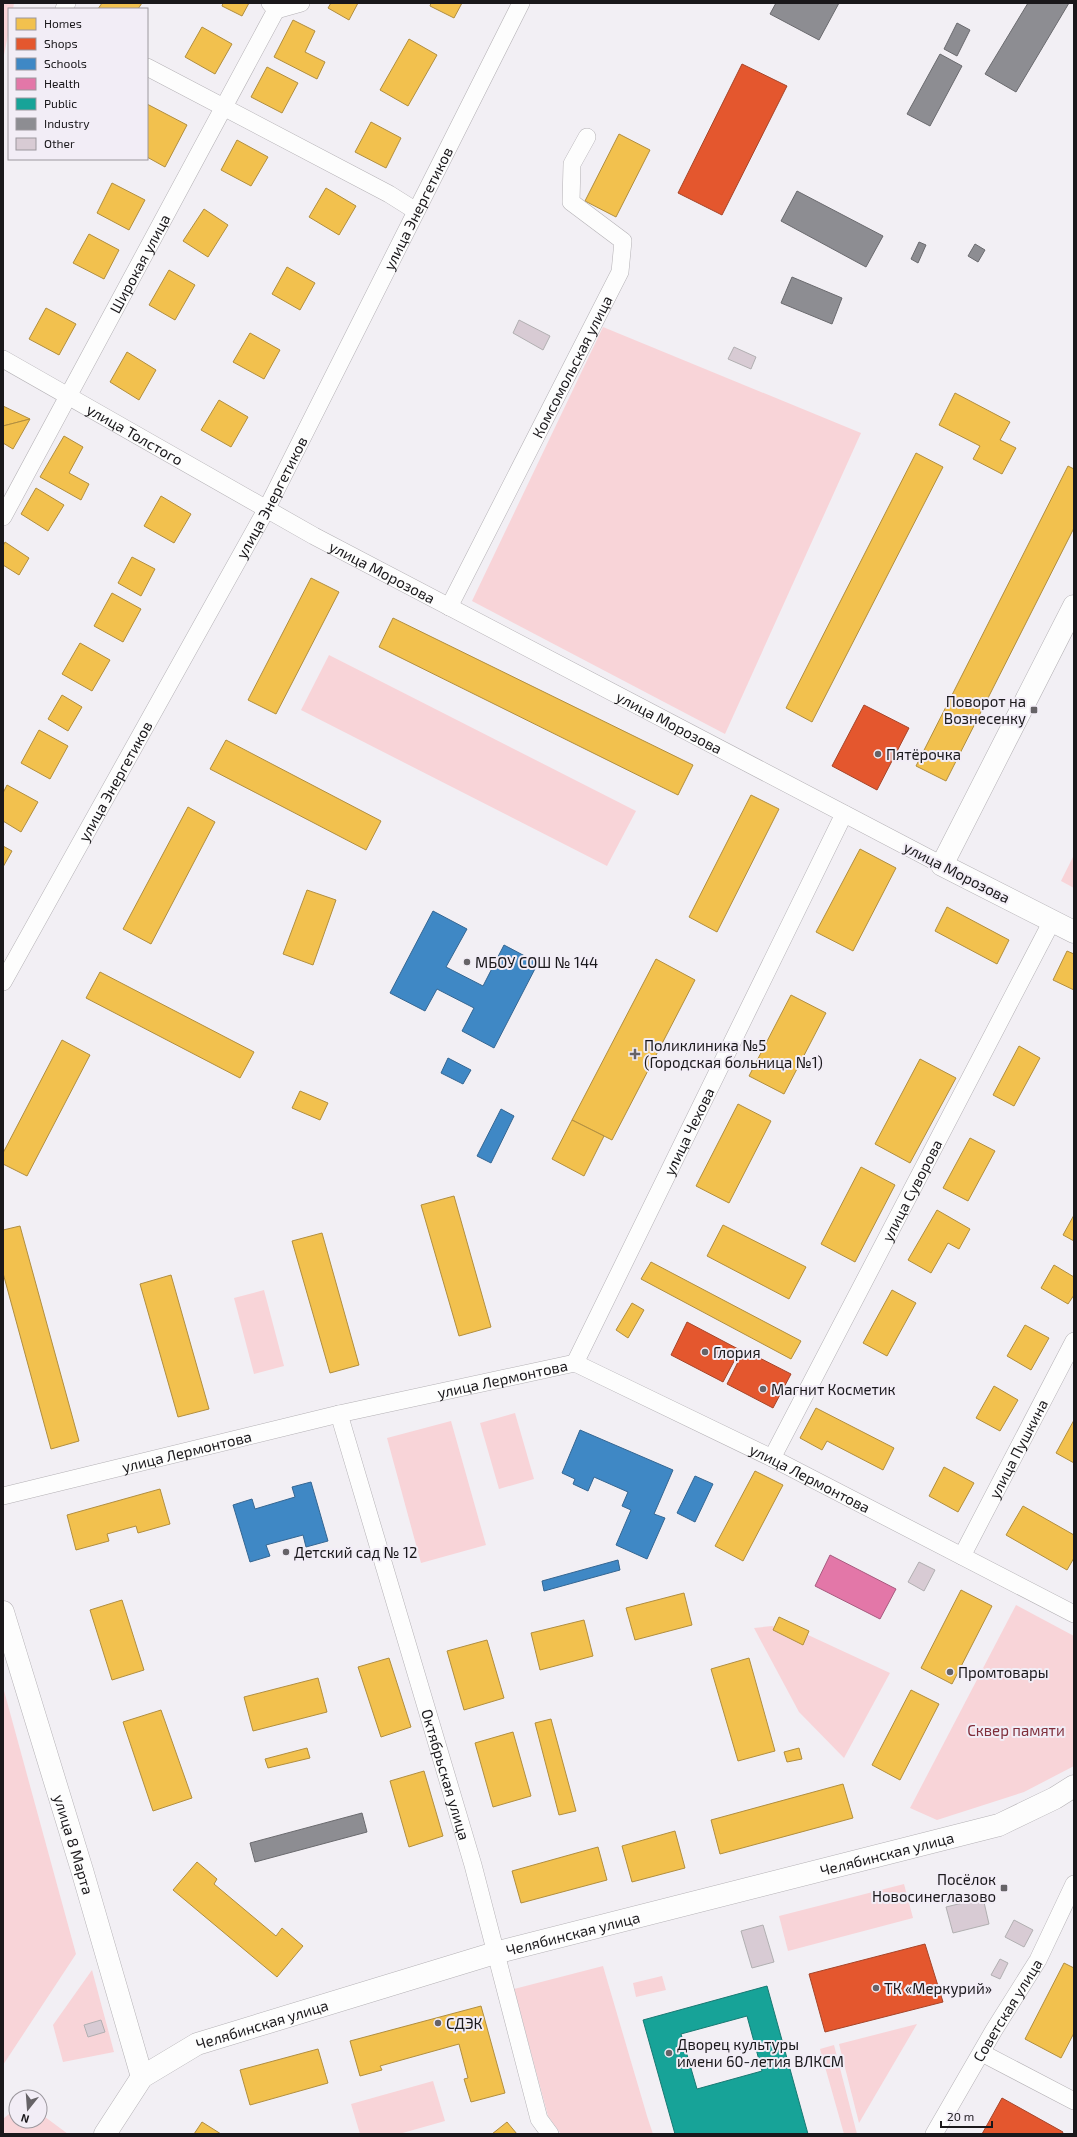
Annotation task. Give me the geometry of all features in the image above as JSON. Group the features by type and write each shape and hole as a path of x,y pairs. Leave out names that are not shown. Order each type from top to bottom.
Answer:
{"street":[{"name":"Широкая улица","path":"3,517 224,107 273,7 301,3"},
{"name":"улица Энергетиков","path":"3,981 266,510 521,3"},
{"path":"148,68 389,194 416,211"},
{"name":"Комсомольская улица","path":"449,607 620,272 623,241 571,202 572,164 587,137"},
{"name":"улица Толстого","path":"3,359 266,510"},
{"name":"улица Морозова","path":"266,510 844,814 1074,932"},
{"path":"942,865 1074,606"},
{"name":"улица Чехова","path":"575,1363 844,814"},
{"name":"улица Суворова","path":"772,1458 1052,921"},
{"name":"улица Пушкина","path":"962,1556 1074,1341"},
{"name":"улица Лермонтова","path":"3,1496 339,1414 575,1363 772,1458 1074,1614"},
{"name":"Октябрьская улица","path":"339,1414 473,1865 539,2119 550,2134"},
{"name":"улица 8 Марта","path":"3,1612 82,1870 142,2077"},
{"name":"Челябинская улица","path":"106,2134 142,2077 197,2044 495,1953 999,1825 1055,1798 1074,1786"},
{"name":"Советская улица","path":"934,2134 994,2030 1038,1960 1074,1884"},
{"path":"982,2053 1074,2101"}],"green space":[{"path":"3,3 14,3 13,8 8,8 8,35 3,60"},
{"path":"603,327 861,433 725,734 472,601"},
{"path":"329,655 636,811 607,866 301,710"},
{"path":"1074,855 1074,888 1061,881"},
{"path":"264,1290 284,1366 254,1374 234,1298"},
{"path":"515,1413 534,1479 499,1489 480,1423"},
{"path":"451,1421 486,1545 421,1563 387,1438"},
{"name":"Сквер памяти","path":"1016,1605 1074,1636 1074,1766 1024,1792 937,1820 910,1808"},
{"path":"772,1626 806,1634 890,1673 844,1758 799,1712 754,1628"},
{"path":"3,1687 76,1954 3,2065"},
{"path":"904,1884 913,1918 788,1951 779,1916"},
{"path":"603,1966 653,2134 561,2134 548,2116 514,1989"},
{"path":"92,1970 114,2052 63,2062 53,2025"},
{"path":"662,1976 666,1990 636,1997 633,1983"},
{"path":"917,2024 859,2123 839,2044"},
{"path":"834,2045 857,2134 844,2134 820,2049"},
{"path":"433,2081 445,2121 399,2134 360,2134 351,2104"},
{"path":"8,2115 8,2129 48,2129 48,2119 68,2134 3,2134 3,2119"}],"building: Homes":[{"path":"102,3 142,3 139,8 99,8"},
{"path":"223,3 249,3 242,16 222,6"},
{"path":"331,3 358,3 349,20 328,8"},
{"path":"431,3 462,3 454,18 430,6"},
{"path":"293,20 315,31 305,52 325,62 317,79 274,57"},
{"path":"202,27 232,44 215,74 185,57"},
{"path":"409,39 437,55 408,106 380,90"},
{"path":"267,67 298,83 282,113 251,97"},
{"path":"148,105 187,125 165,167 148,158"},
{"path":"371,122 401,138 386,168 355,152"},
{"path":"619,134 650,150 616,217 585,201"},
{"path":"237,140 268,157 251,186 221,170"},
{"path":"112,183 145,200 129,230 97,213"},
{"path":"326,188 356,206 339,235 309,217"},
{"path":"204,209 228,225 208,257 183,241"},
{"path":"89,234 119,250 104,279 73,263"},
{"path":"287,267 315,283 300,310 272,294"},
{"path":"169,270 195,285 175,320 149,305"},
{"path":"46,308 76,324 59,355 29,339"},
{"path":"250,333 280,350 264,379 233,362"},
{"path":"127,352 156,370 139,400 110,382"},
{"path":"955,393 1010,422 1000,440 1016,448 1002,474 973,459 980,446 939,425"},
{"path":"219,400 248,417 231,447 201,430"},
{"path":"3,406 30,419 3,426"},
{"path":"30,419 13,449 3,443 3,426"},
{"path":"64,436 83,447 69,473 89,484 81,500 40,477"},
{"path":"916,453 943,467 812,722 786,708"},
{"path":"1068,466 1074,469 1074,528 946,781 916,766"},
{"path":"36,488 64,505 48,531 21,514"},
{"path":"161,496 191,514 174,543 144,526"},
{"path":"5,542 29,558 19,575 3,565 3,546"},
{"path":"132,557 155,569 141,596 118,583"},
{"path":"311,578 339,592 276,714 248,700"},
{"path":"112,593 141,609 123,642 94,626"},
{"path":"393,618 693,765 678,795 379,647"},
{"path":"80,643 110,660 92,691 62,674"},
{"path":"62,695 82,707 68,731 48,719"},
{"path":"39,730 68,746 50,779 21,763"},
{"path":"226,740 381,821 366,850 210,769"},
{"path":"7,785 38,802 21,832 3,821 3,793"},
{"path":"751,795 779,809 717,932 689,917"},
{"path":"188,807 215,822 151,944 123,929"},
{"path":"3,846 12,851 3,867"},
{"path":"860,849 896,868 853,951 816,932"},
{"path":"307,890 336,900 313,965 283,954"},
{"path":"947,907 1009,940 997,964 935,931"},
{"path":"1067,951 1074,954 1074,990 1053,980"},
{"path":"656,959 695,980 612,1140 572,1120"},
{"path":"100,972 254,1052 240,1078 86,998"},
{"path":"791,995 826,1013 784,1094 749,1076"},
{"path":"62,1040 90,1055 27,1176 3,1164 3,1153"},
{"path":"1019,1046 1040,1058 1014,1106 993,1095"},
{"path":"920,1059 956,1078 910,1163 875,1144"},
{"path":"300,1091 328,1103 320,1120 292,1108"},
{"path":"738,1104 771,1121 729,1203 696,1186"},
{"path":"572,1120 604,1136 584,1176 552,1159"},
{"path":"970,1138 995,1151 968,1201 943,1188"},
{"path":"861,1167 895,1185 855,1262 821,1244"},
{"path":"454,1196 491,1327 459,1336 421,1205"},
{"path":"937,1210 970,1229 959,1249 948,1243 931,1273 908,1260"},
{"path":"1074,1215 1074,1241 1063,1235"},
{"path":"723,1225 806,1267 789,1299 707,1256"},
{"path":"20,1226 79,1441 51,1449 3,1273 3,1230"},
{"path":"322,1233 359,1365 330,1373 292,1241"},
{"path":"651,1262 801,1341 791,1359 641,1279"},
{"path":"1054,1265 1074,1277 1074,1295 1068,1304 1041,1288"},
{"path":"171,1275 209,1409 178,1417 140,1284"},
{"path":"892,1290 916,1303 887,1356 863,1343"},
{"path":"632,1303 644,1310 628,1338 616,1330"},
{"path":"1025,1325 1049,1338 1031,1370 1007,1356"},
{"path":"994,1386 1018,1400 1000,1431 976,1418"},
{"path":"816,1408 894,1448 883,1470 827,1441 822,1450 800,1438"},
{"path":"1074,1420 1074,1463 1056,1453"},
{"path":"944,1467 974,1483 958,1512 929,1496"},
{"path":"755,1471 783,1485 743,1561 715,1546"},
{"path":"160,1489 170,1524 138,1533 136,1526 107,1534 109,1541 76,1550 67,1515"},
{"path":"1023,1506 1074,1535 1074,1558 1067,1570 1006,1535"},
{"path":"961,1590 992,1606 952,1684 921,1668"},
{"path":"684,1593 692,1625 635,1640 626,1608"},
{"path":"122,1600 144,1670 112,1680 90,1610"},
{"path":"779,1617 809,1631 803,1645 773,1630"},
{"path":"584,1620 593,1656 540,1670 531,1633"},
{"path":"487,1640 504,1698 464,1710 447,1651"},
{"path":"389,1658 411,1727 381,1737 358,1667"},
{"path":"749,1658 775,1751 738,1761 711,1669"},
{"path":"318,1678 327,1712 253,1731 244,1697"},
{"path":"911,1690 939,1704 900,1780 872,1765"},
{"path":"161,1710 192,1798 153,1811 123,1722"},
{"path":"551,1719 576,1811 559,1815 535,1723"},
{"path":"513,1732 531,1796 493,1807 475,1743"},
{"path":"307,1748 310,1758 268,1768 265,1759"},
{"path":"799,1748 802,1759 787,1762 784,1752"},
{"path":"424,1771 443,1836 409,1847 390,1781"},
{"path":"843,1784 853,1818 720,1854 711,1820"},
{"path":"675,1831 685,1868 632,1882 622,1846"},
{"path":"598,1847 607,1880 521,1903 512,1871"},
{"path":"197,1862 217,1879 214,1884 276,1936 282,1928 303,1946 277,1977 173,1890"},
{"path":"1064,1963 1074,1968 1074,2033 1061,2058 1025,2039"},
{"path":"481,2006 505,2093 471,2102 464,2079 468,2078 459,2044 380,2066 382,2070 360,2076 350,2041"},
{"path":"318,2049 328,2083 250,2105 240,2070"},
{"path":"202,2122 221,2134 194,2134"},
{"path":"507,2122 517,2134 492,2134"}],"building: Shops":[{"path":"742,64 787,86 722,215 678,193"},
{"path":"864,705 909,728 877,790 832,766"},
{"name":"Глория","path":"687,1322 740,1350 723,1382 671,1355"},
{"path":"744,1350 791,1374 773,1408 727,1384"},
{"name":"ТК «Меркурий»","path":"925,1944 943,2002 825,2032 809,1974"},
{"path":"1002,2098 1063,2132 1062,2134 982,2134"}],"building: Schools":[{"path":"433,911 467,929 446,967 483,986 504,945 538,963 494,1048 462,1031 474,1008 437,989 425,1011 390,993"},
{"path":"448,1058 471,1070 463,1084 441,1073"},
{"path":"501,1109 514,1116 491,1163 477,1156"},
{"path":"580,1430 673,1470 654,1514 665,1518 647,1559 616,1545 631,1510 622,1506 628,1492 594,1477 588,1491 573,1484 575,1479 562,1473"},
{"path":"695,1476 713,1484 695,1522 677,1513"},
{"path":"311,1482 328,1541 306,1547 303,1535 266,1545 270,1556 250,1562 233,1505 252,1499 255,1509 295,1497 292,1487"},
{"path":"618,1560 620,1570 544,1591 542,1581"}],"building: Health":[{"path":"830,1555 896,1589 880,1619 815,1586"}],"building: Public":[{"name":"Дворец культуры имени 60-летия ВЛКСМ","path":"767,1986 808,2134 675,2134 643,2020","holes":["747,2016 762,2071 697,2089 681,2034"]}],"building: Industry":[{"path":"776,3 839,3 819,40 770,14"},
{"path":"1028,3 1069,3 1016,92 985,74"},
{"path":"957,23 970,30 957,56 944,49"},
{"path":"940,54 962,66 930,126 907,114"},
{"path":"797,191 883,236 866,267 781,221"},
{"path":"919,242 926,245 918,263 911,259"},
{"path":"975,244 985,250 978,262 968,256"},
{"path":"792,277 842,298 832,324 781,303"},
{"path":"362,1813 367,1832 255,1862 250,1843"}],"building: Other":[{"path":"519,320 550,336 543,350 513,333"},
{"path":"734,347 756,357 751,369 728,359"},
{"path":"919,1562 935,1570 924,1591 908,1582"},
{"path":"983,1898 989,1924 953,1933 946,1907"},
{"path":"1014,1920 1033,1930 1024,1947 1005,1937"},
{"path":"763,1925 774,1962 752,1968 741,1931"},
{"path":"1000,1959 1008,1963 1000,1979 991,1975"},
{"path":"101,2020 105,2032 88,2037 84,2025"}],"place":[{"name":"Поворот на Вознесенку","path":"1034,710"},
{"name":"Пятёрочка","path":"878,754"},
{"name":"МБОУ СОШ № 144","path":"467,962"},
{"name":"Поликлиника №5 (Городская больница №1)","path":"635,1054"},
{"name":"Глория","path":"705,1352"},
{"name":"Магнит Косметик","path":"763,1389"},
{"name":"Детский сад № 12","path":"286,1552"},
{"name":"Промтовары","path":"950,1672"},
{"name":"Посёлок Новосинеглазово","path":"1004,1888"},
{"name":"ТК «Меркурий»","path":"876,1988"},
{"name":"СДЭК","path":"438,2023"},
{"name":"Дворец культуры имени 60-летия ВЛКСМ","path":"669,2053"}]}
